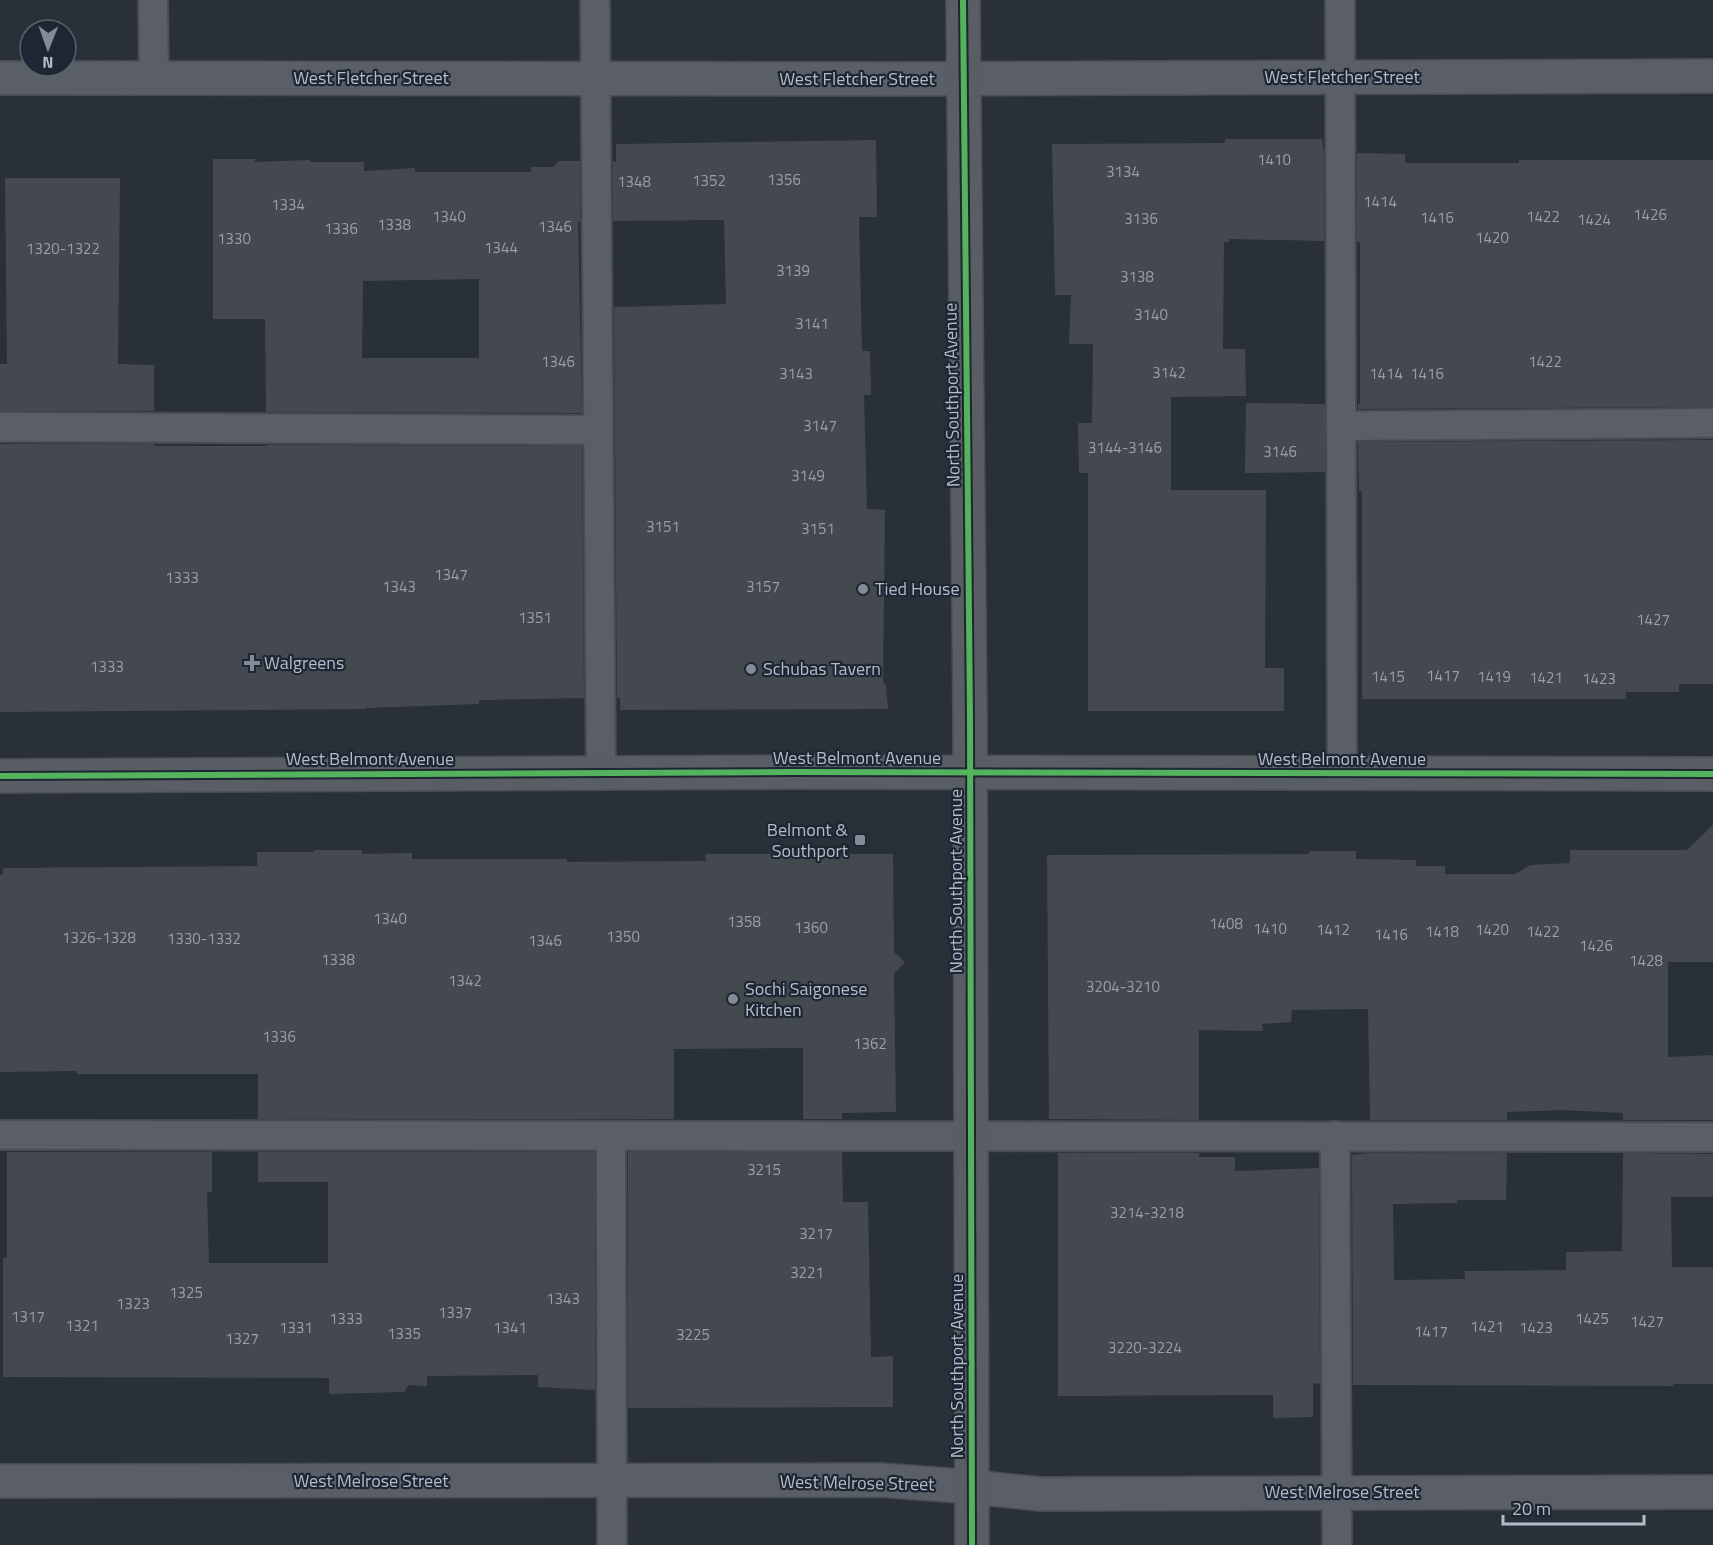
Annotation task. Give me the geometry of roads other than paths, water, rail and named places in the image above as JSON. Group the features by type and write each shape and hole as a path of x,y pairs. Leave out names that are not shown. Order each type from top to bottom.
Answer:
{"main road":[{"name":"North Southport Avenue","path":"963,0 971,773 972,1545"},
{"name":"West Belmont Avenue","path":"0,776 601,773 1713,774"}],"street":[{"name":"West Fletcher Street","path":"0,78 964,79 1713,76"},
{"name":"West Melrose Street","path":"0,1481 881,1480 972,1486 1040,1494 1713,1492"}],"lane":[{"path":"153,0 154,78"},
{"path":"595,0 601,773"},
{"path":"1340,0 1342,774"},
{"path":"1341,426 1713,423"},
{"path":"0,428 598,429"},
{"path":"0,1135 1713,1137"},
{"path":"611,1136 612,1545"},
{"path":"1335,1137 1336,1545"}],"place":[{"name":"Tied House","path":"863,589"},
{"name":"Walgreens","path":"252,663"},
{"name":"Schubas Tavern","path":"751,669"},
{"name":"Belmont & Southport","path":"860,840"},
{"name":"Sochi Saigonese Kitchen","path":"733,999"}]}
